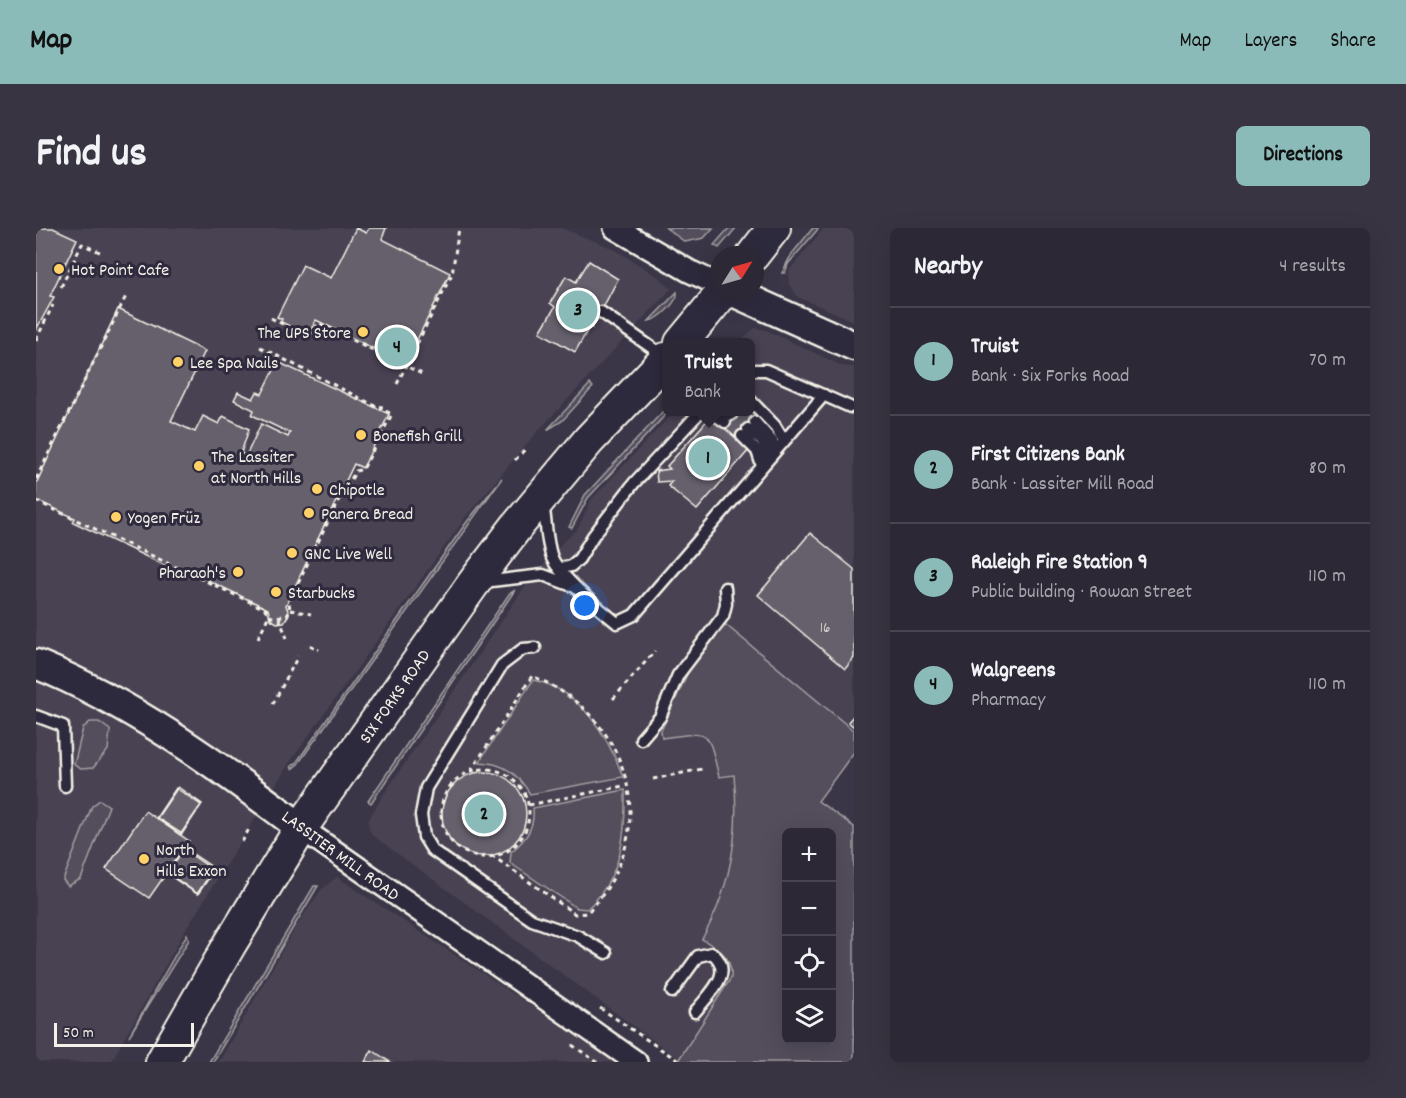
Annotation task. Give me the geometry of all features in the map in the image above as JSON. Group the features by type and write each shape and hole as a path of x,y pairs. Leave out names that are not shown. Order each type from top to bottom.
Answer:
{"main road":[{"path":"760,246 774,228"},
{"path":"684,338 716,300"},
{"path":"751,300 854,346"},
{"name":"SIX FORKS ROAD","path":"162,1062 230,944 301,828 473,584 589,440 662,362"},
{"name":"LASSITER MILL ROAD","path":"36,664 78,681 130,710 301,828"}],"street":[{"path":"615,228 710,281"},
{"name":"LASSITER MILL ROAD","path":"301,828 636,1062"}],"lane":[{"path":"601,312 662,355"},
{"path":"755,370 766,370 850,407"},
{"path":"542,496 550,548 560,568 575,587 617,623 621,623 634,615 824,395"},
{"path":"755,405 775,426 784,441"},
{"path":"560,568 572,566 579,559 593,536 629,494 634,483 695,416"},
{"path":"748,429 766,433 769,458 757,451 748,429"},
{"path":"473,584 514,576 543,575 575,587"},
{"path":"641,739 660,717 678,675 723,616 726,604 725,588"},
{"path":"535,648 523,649 511,655 502,665 426,788 421,815 424,837 432,850 506,904 532,920 578,936 606,953"},
{"path":"36,716 63,726 65,786"},
{"path":"672,993 698,956 712,953 721,960 723,969 720,980 695,1012"}],"path":[{"path":"397,384 452,274 459,228"},
{"path":"61,287 82,244 102,253"},
{"path":"36,479 127,294"},
{"path":"36,340 53,305"},
{"path":"271,318 309,338 318,323 424,375"},
{"path":"36,501 265,609 269,614 279,618 286,616 290,609 289,602 339,499 357,471 363,469 392,414 260,347"},
{"path":"381,409 382,404"},
{"path":"516,460 525,449"},
{"path":"290,609 311,614"},
{"path":"258,638 269,614"},
{"path":"279,618 287,638"},
{"path":"310,645 319,650"},
{"path":"614,699 655,651"},
{"path":"273,704 298,656"},
{"path":"471,771 491,770 505,774 517,783 529,805 525,835 504,853 483,857 462,852 453,845 441,824 440,808 443,795 456,780 471,771 532,676 574,699 595,717 608,735 628,785 630,813 618,866 609,886 587,913 575,914 494,856"},
{"path":"653,779 702,769"},
{"path":"529,805 628,785"},
{"path":"242,842 249,829"},
{"path":"600,1008 680,1062"},
{"path":"572,1045 597,1062"}],"shaded area":[{"path":"36,228 561,228 612,248 660,278 671,289 538,431 467,515 290,762 183,934 111,1062 36,1062"},
{"path":"666,228 713,228 704,238 685,242"},
{"path":"729,228 736,228 721,246 714,245"},
{"path":"813,228 819,228 788,264 785,273 782,273 791,255"},
{"path":"824,228 854,228 854,321 798,297 789,284 789,271"},
{"path":"677,292 675,300 668,309 659,317 649,321"},
{"path":"755,328 766,330 842,366 854,367 854,752 818,801 854,827 854,1062 683,1062 372,835 368,821 380,800 524,588 564,541 577,530 592,499 670,416 755,416 755,338 743,338"},
{"path":"590,384 593,387 562,421 547,430"},
{"path":"662,412 662,416 664,416 588,498 572,528 569,527 585,495"},
{"path":"502,478 298,764 292,769 291,766 296,763 466,523"},
{"path":"515,590 371,803 368,801 509,594"},
{"path":"726,625 854,731 854,752 818,801 854,827 854,1062 683,1062 679,1059 731,978 730,964 724,954 702,939 720,900 731,860 736,797 734,775 719,777 712,749 704,736 662,738 661,731 691,666"},
{"path":"533,680 565,693 590,716 609,746 623,777 530,794 515,775 503,767 479,762"},
{"path":"90,722 99,722 110,730 108,750 93,768 81,769 74,765 83,728"},
{"path":"625,790 623,839 620,854 608,883 587,909 577,908 510,863 511,852 521,843 531,828 533,808"},
{"path":"100,800 109,806 81,879 68,886 63,880 92,806"},
{"path":"337,877 616,1062 219,1062 297,925 321,890"},
{"path":"314,886 318,886 213,1062 209,1062"},
{"path":"187,934 189,940 129,1036"}],"building":[{"path":"36,228 53,228 77,239 50,296 54,297 36,330"},
{"path":"36,228 53,228 77,239 50,296 54,297 36,330"},
{"path":"356,228 366,233 369,228 386,228 382,239 450,273 405,364 316,320 308,335 281,322 282,319 277,317 303,265 331,278"},
{"path":"589,261 618,279 592,328 590,326 575,352 540,332 555,307 550,303 566,276 576,282"},
{"name":"The Lassiter at North Hills","path":"118,309 205,351 171,421 195,432 203,416 219,424 223,416 249,429 241,453 246,456 261,424 288,437 290,433 252,415 254,410 234,400 238,392 253,399 257,392 262,394 278,362 389,414 363,468 354,464 286,605 289,614 284,622 277,623 270,619 268,609 193,573 191,578 73,522 75,518 36,500 36,484"},
{"path":"755,407 762,413 739,440 722,426 731,416 755,416"},
{"path":"711,416 749,450 697,510 668,486 672,481 657,482 656,471 670,469 667,466"},
{"path":"810,533 854,569 854,658 845,669 758,595"},
{"path":"854,715 854,727 848,722"},
{"path":"484,772 507,779 519,791 526,814 519,837 507,849 484,856 461,849 449,837 442,814 449,791 461,779"},
{"path":"178,787 202,804 182,834 157,818"},
{"path":"176,788 201,805 180,835 156,818"},
{"name":"North Hills Exxon","path":"145,811 189,841 149,898 106,869"},
{"path":"184,848 215,869 198,894 168,873"},
{"path":"183,849 213,870 197,894 166,873"},
{"path":"372,1050 390,1062 365,1062"}],"place":[{"name":"Hot Point Cafe","path":"59,269"},
{"name":"Raleigh Fire Station 9","path":"578,310"},
{"name":"The UPS Store","path":"363,332"},
{"name":"Walgreens","path":"397,347"},
{"name":"Lee Spa Nails","path":"178,362"},
{"name":"Bonefish Grill","path":"361,435"},
{"name":"Truist","path":"708,458"},
{"name":"The Lassiter at North Hills","path":"199,466"},
{"name":"Chipotle","path":"317,489"},
{"name":"Panera Bread","path":"309,513"},
{"name":"Yogen Früz","path":"116,517"},
{"name":"GNC Live Well","path":"292,553"},
{"name":"Pharaoh's","path":"238,572"},
{"name":"Starbucks","path":"276,592"},
{"name":"First Citizens Bank","path":"484,814"},
{"name":"North Hills Exxon","path":"144,859"}]}
